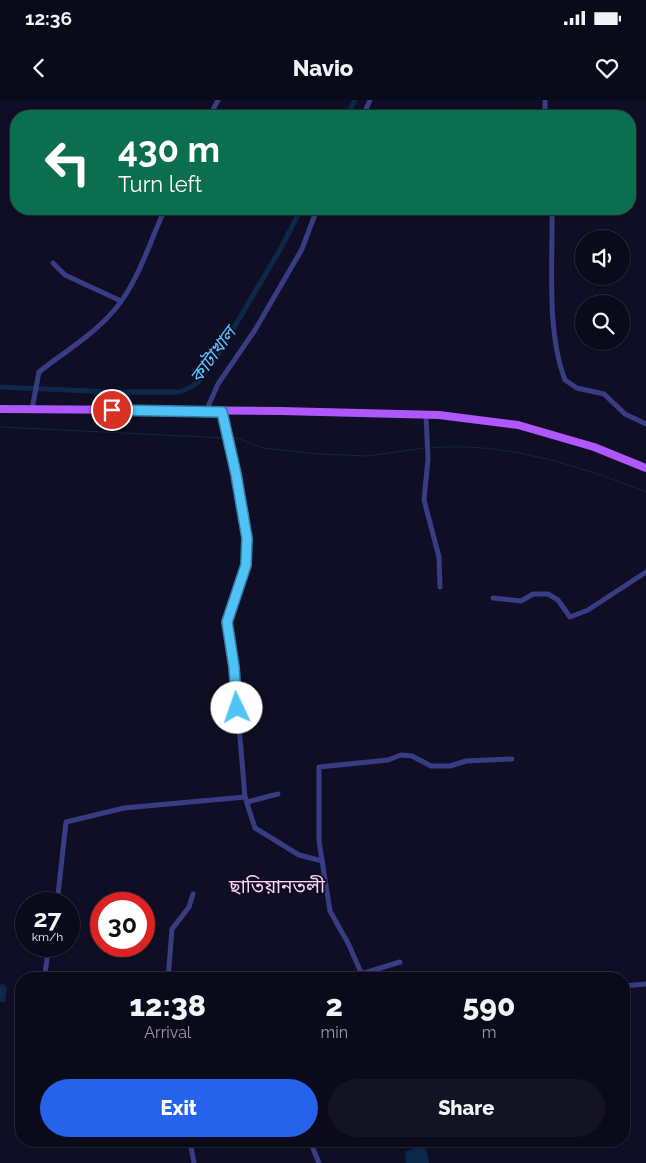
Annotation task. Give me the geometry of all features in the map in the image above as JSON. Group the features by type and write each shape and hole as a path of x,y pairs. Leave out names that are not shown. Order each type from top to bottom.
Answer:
{"main road":[{"path":"0,409 32,407 426,415 518,425 594,447 646,468"}],"street":[{"path":"32,407 37,376 107,318 121,301 163,215"},
{"path":"206,411 218,384 255,330 302,248 315,215"},
{"path":"552,215 554,321 559,358 565,380 577,388 604,394 625,414 646,424"},
{"path":"53,263 65,275 121,301"},
{"path":"222,412 247,538 246,565 227,622 234,667 246,800 255,828 299,854 322,861"},
{"path":"426,415 428,459 424,500 438,557 440,587"},
{"path":"494,598 521,601 533,594 548,594 558,600 570,616 588,610 646,572"},
{"path":"360,972 348,943 330,912 319,840 319,767 388,760 401,755 412,756 431,766 450,766 466,761 512,760"},
{"path":"58,892 66,822 124,808 246,800 278,794"},
{"path":"169,972 172,929 189,907 193,894"},
{"path":"45,972 47,957"},
{"path":"373,972 400,962"},
{"path":"630,985 646,984"},
{"path":"191,1147 194,1163"},
{"path":"312,1147 319,1163"}],"water":[{"path":"3,984 7,988 5,1002 0,1002 0,985"},
{"path":"416,1147 426,1147 429,1163 406,1163 405,1152"}],"waterway":[{"name":"কাটাখাল","path":"350,110 355,100"},
{"name":"কাটাখাল","path":"0,387 113,392 180,392 193,386 200,380 223,346 281,248 298,215"},
{"path":"0,427 225,438"},
{"path":"229,438 237,438 263,448 319,454 368,456 424,448"},
{"path":"428,448 484,448 539,457 566,464 646,492"}],"district":[{"name":"ছাতিয়ানতলী","path":"277,886"}],"route":[{"path":"112,410 222,412 242,503 247,538 246,565 227,622 234,667 237,708"}]}
